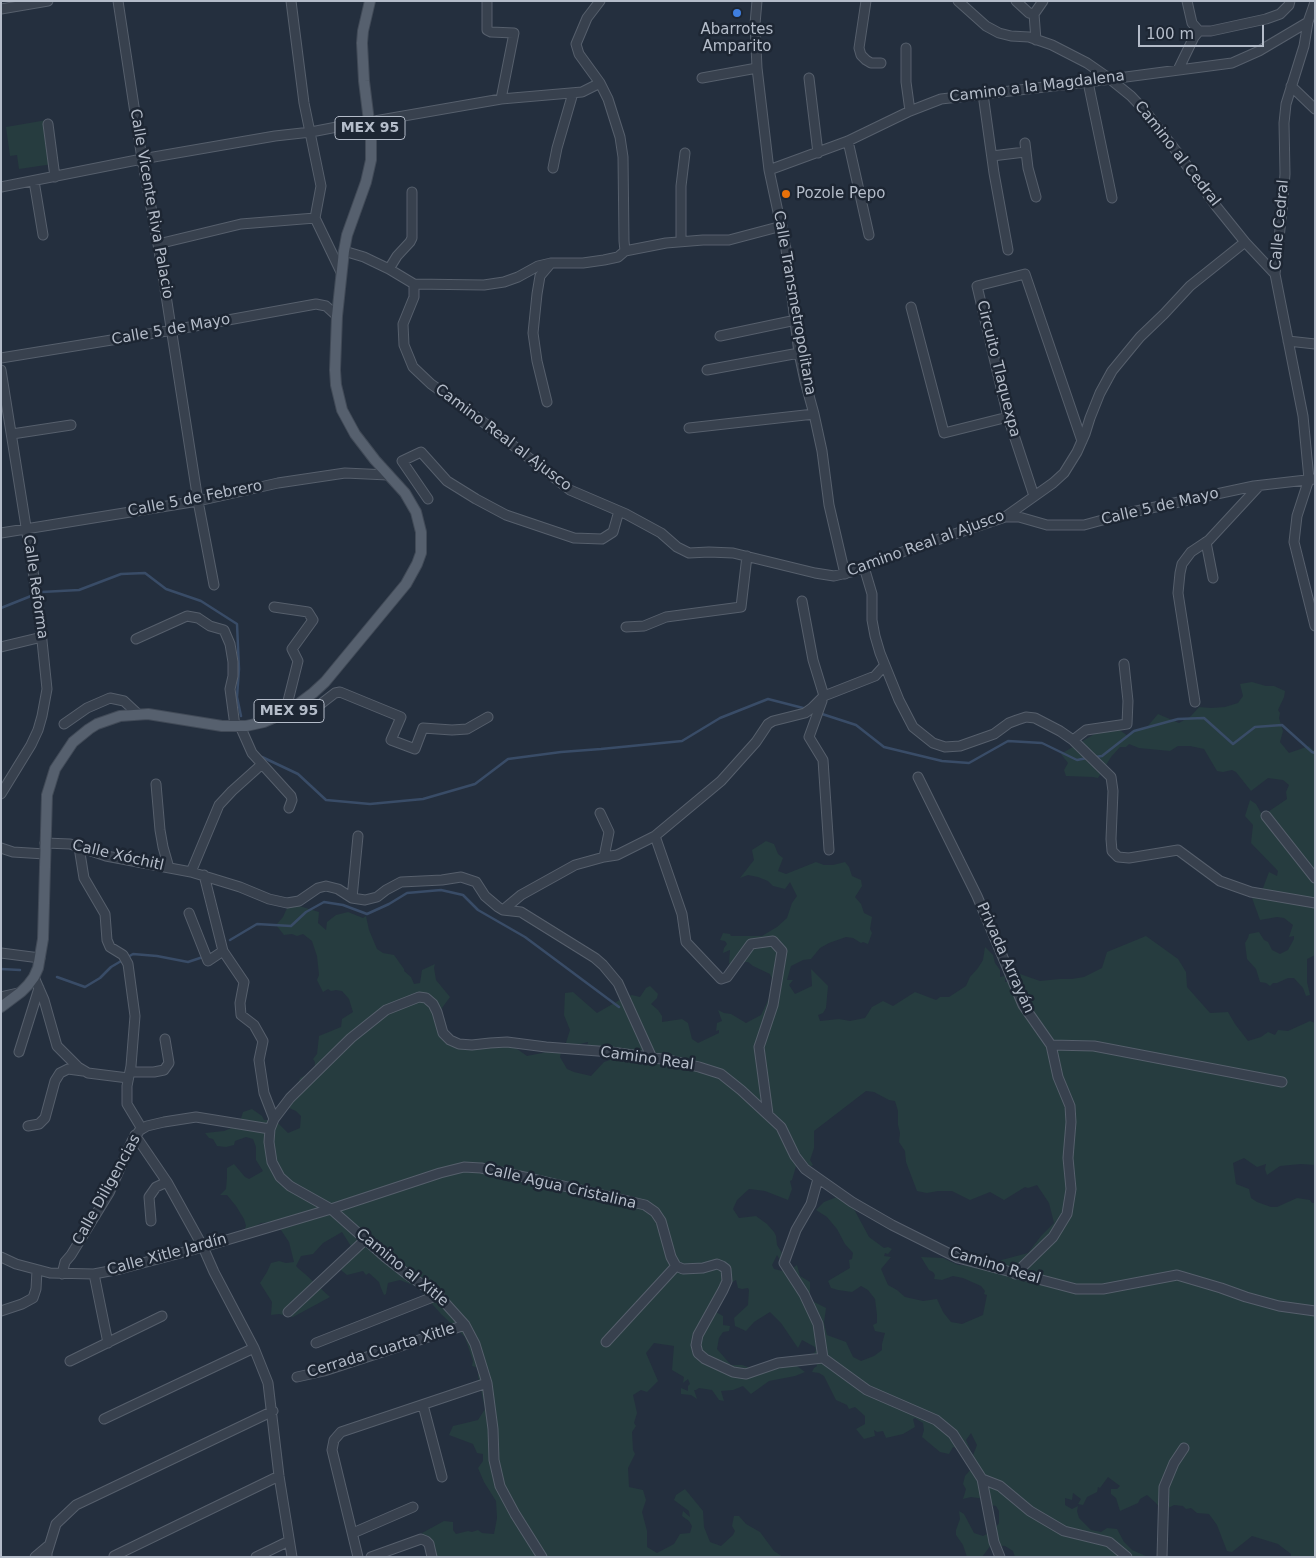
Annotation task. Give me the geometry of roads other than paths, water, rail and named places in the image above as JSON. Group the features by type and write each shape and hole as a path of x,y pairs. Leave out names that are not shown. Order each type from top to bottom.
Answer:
{"main road":[{"name":"MEX 95","path":"1,1007 21,992 34,977 40,958 43,939 47,795 55,769 67,750 80,736 97,724 120,716 138,714 222,726 238,726 264,722 287,712 325,682 406,584 417,564 421,548 421,532 420,522 411,502 364,446 347,421 342,410 336,385 337,316 344,251 347,234 369,171 371,149 362,43 370,1"}],"street":[{"path":"1,10 48,1"},
{"name":"Calle Vicente Riva Palacio","path":"118,1 142,159 173,330 198,501 214,585"},
{"path":"291,1 299,74 321,186 315,218 341,272"},
{"path":"487,1 487,30 491,32 514,33 501,99"},
{"path":"600,1 587,18 576,44 580,54 600,83 608,99 620,138 624,157 625,251"},
{"name":"Calle Transmetropolitana","path":"757,1 755,24 756,68 769,170 782,226 799,353 822,450 829,505 845,574"},
{"path":"866,1 859,48 861,56 866,60 871,63 881,63"},
{"name":"Camino al Cedral","path":"958,1 986,26 999,33 1052,45 1087,63 1131,96 1177,152 1216,206 1275,274"},
{"path":"1016,1 1029,13 1034,14"},
{"path":"1036,40 1034,14 1043,1"},
{"path":"1187,1 1192,23 1199,31 1211,31 1266,19 1280,14 1289,5 1290,1"},
{"name":"Calle Cedral","path":"1312,479 1303,416 1275,274 1285,174 1284,123 1286,104 1304,46 1311,32 1308,22 1315,2"},
{"name":"Camino a la Magdalena","path":"769,170 848,141 910,111 941,99 1232,63 1308,22"},
{"path":"1178,70 1194,37 1199,31"},
{"path":"906,48 906,82 910,111"},
{"path":"702,78 756,68"},
{"path":"809,78 818,152"},
{"path":"1088,82 1112,198"},
{"path":"369,122 501,99 582,92 600,83"},
{"path":"1291,86 1315,109"},
{"path":"553,168 573,93"},
{"path":"982,94 1008,250"},
{"path":"48,124 55,177"},
{"path":"1,187 142,159 342,126"},
{"path":"848,141 869,235"},
{"path":"992,156 1025,148 1036,197"},
{"path":"681,241 681,186 685,153"},
{"path":"34,181 43,236"},
{"path":"389,269 412,238 412,192"},
{"path":"158,244 241,224 315,218"},
{"path":"344,251 364,257 414,284 490,284 511,279 538,266 551,263 582,263 604,260 618,257 625,251 681,241 729,240 782,226"},
{"name":"Camino Real al Ajusco","path":"414,284 414,297 403,324 404,345 413,367 431,384 469,411 570,490 619,511 661,533 677,547 690,553 732,553 834,576 845,574 910,549 1005,517 1053,483 1064,473 1077,452 1100,392 1118,364 1140,337 1190,286 1246,242"},
{"path":"547,402 533,333 540,276 551,263"},
{"name":"Circuito Tlaquexpa","path":"1034,496 1008,417 977,286 1025,274 1082,441"},
{"name":"Calle 5 de Mayo","path":"1,358 316,304 326,306 337,316"},
{"path":"911,307 944,433 1008,417"},
{"path":"720,336 796,320"},
{"path":"1288,342 1315,344"},
{"path":"706,370 799,353"},
{"name":"Calle Reforma","path":"1,370 38,602 48,689 42,716 31,744 1,794"},
{"path":"689,428 814,414"},
{"path":"12,434 71,424"},
{"path":"428,499 402,461 422,453 447,481 476,499 506,515 574,538 602,539 613,532 619,511"},
{"name":"Calle 5 de Febrero","path":"1,533 198,501 278,483 345,473 388,474"},
{"path":"1312,479 1297,516 1294,542 1315,626"},
{"name":"Calle 5 de Mayo","path":"1005,517 1019,517 1047,526 1084,525 1132,512 1259,486 1312,479"},
{"path":"1195,702 1178,593 1182,564 1191,552 1206,542 1259,486"},
{"path":"1206,542 1213,578"},
{"path":"626,627 644,626 666,617 741,607 747,556"},
{"path":"864,567 872,594 871,606 875,636 886,666 914,727 933,743 945,747 960,746 994,734 1009,723 1026,717 1035,718 1073,740 1111,777 1113,785 1112,851 1118,857 1129,858 1178,850 1220,881 1251,892 1315,902"},
{"path":"802,601 813,660 824,696"},
{"path":"274,607 308,612 313,620 292,649 298,661 287,712 300,715 307,713 335,692 340,692 401,717 391,740 415,749 423,728 467,729 488,717"},
{"path":"136,639 188,616 198,618 210,626 224,630 230,644 234,662 230,689 238,726 249,749 261,765 291,796 292,800 289,808"},
{"path":"1,647 42,637"},
{"path":"1073,740 1086,730 1127,724 1128,701 1124,664"},
{"path":"503,910 521,895 575,865 604,857 617,856 655,836 721,781 756,742 768,724 812,710 824,696 875,676 886,666"},
{"path":"64,724 87,708 110,698 124,701 138,714"},
{"path":"812,710 816,718 809,737 823,760 829,850"},
{"path":"191,872 219,805 261,765"},
{"name":"Privada Arrayán","path":"918,778 977,896 1023,1005 1051,1045 1058,1077 1070,1106 1071,1122 1068,1158 1071,1189 1066,1214 1053,1237 1015,1274"},
{"path":"156,784 160,836 169,868"},
{"path":"600,813 609,832 604,857"},
{"path":"1266,816 1315,878"},
{"path":"352,898 358,836"},
{"path":"655,836 682,914 686,942 721,978 727,977 751,944 773,941 782,951 773,1005 759,1047 768,1114"},
{"name":"Calle Xóchitl","path":"45,848 70,844 106,856 204,875 269,899 287,903 300,901 318,888 326,886 338,889 352,898 365,900 377,897 400,882 460,877 476,882 485,896 503,910"},
{"path":"79,847 84,876 105,914 106,940 112,949 124,957 135,1016 127,1104 139,1132 203,1247 254,1348 268,1383 273,1411 279,1476 292,1557"},
{"path":"1,848 14,852 45,848"},
{"path":"204,875 205,886 222,951 244,982 240,1003 241,1015 254,1025 263,1041 260,1060 264,1092 274,1119"},
{"path":"503,910 521,912 595,958 603,965 618,983 652,1058"},
{"path":"189,913 208,961 222,951"},
{"path":"1,952 40,958"},
{"path":"34,977 44,1000 57,1046 83,1071"},
{"path":"19,1052 39,988"},
{"path":"1,997 21,992"},
{"name":"Camino Real","path":"331,1209 290,1186 280,1177 272,1162 269,1142 270,1128 274,1119 290,1098 351,1038 386,1010 419,997 426,998 433,1004 443,1033 450,1040 459,1044 472,1045 507,1042 611,1052 669,1060 720,1074 741,1090 781,1127 795,1156 805,1169 852,1202 892,1225 958,1258 1076,1289 1103,1289 1177,1275 1279,1306 1315,1311"},
{"path":"28,1126 40,1124 45,1118 55,1081 60,1073 68,1069 94,1075 129,1075 164,1070 169,1063 165,1039"},
{"path":"1051,1045 1094,1046 1282,1082"},
{"name":"Calle Diligencias","path":"62,1274 65,1262 109,1193 139,1132 164,1122 196,1117 270,1128"},
{"name":"Calle Agua Cristalina","path":"331,1209 440,1173 464,1167 481,1168 645,1206 655,1212 661,1221 671,1257 676,1266"},
{"path":"818,1179 811,1204 796,1230 784,1263 804,1294 818,1324 823,1358"},
{"path":"151,1221 149,1197 156,1187 167,1182"},
{"name":"Camino al Xitle","path":"331,1209 385,1257 438,1295 465,1325 476,1344 487,1383 493,1429 494,1460 500,1486 542,1557"},
{"name":"Calle Xitle Jardín","path":"1,1257 37,1270 62,1274 94,1274 120,1270 331,1209"},
{"path":"288,1312 366,1239"},
{"path":"606,1342 676,1266 683,1270 703,1268 717,1264 722,1266 726,1270 726,1281 723,1290 698,1334 696,1345 698,1353 705,1359 732,1372 746,1374 778,1363 823,1358 867,1390 936,1420 953,1434 982,1479 994,1542 1000,1557"},
{"path":"1,1311 22,1304 32,1298 36,1289 37,1270"},
{"path":"94,1274 108,1343"},
{"path":"316,1343 438,1295"},
{"path":"70,1361 162,1316"},
{"name":"Cerrada Cuarta Xitle","path":"297,1377 324,1371 465,1325"},
{"path":"104,1418 254,1348"},
{"path":"358,1557 332,1450 334,1440 342,1432 487,1383"},
{"path":"423,1405 442,1477"},
{"path":"47,1557 56,1524 76,1505 273,1411"},
{"path":"1162,1557 1164,1487 1174,1463 1184,1448"},
{"path":"114,1556 279,1476"},
{"path":"982,1479 1000,1486 1030,1511 1064,1531 1109,1542 1127,1557"},
{"path":"353,1533 413,1507"},
{"path":"370,1557 421,1539 429,1544 432,1557"},
{"path":"256,1557 289,1541"},
{"path":"35,1557 49,1545"}],"waterway":[{"path":"1,608 41,592 79,590 121,574 145,573 166,589 201,601 237,624 239,669 237,697 241,716"},
{"path":"262,757 298,774 326,800 370,804 423,799 475,784 508,759 561,752 682,741 720,718 768,699 807,709"},
{"path":"819,713 856,725 884,747 942,761 969,763 1008,741 1042,743 1077,760 1087,758"},
{"path":"1095,757 1102,756 1134,731 1178,719 1204,718 1233,744 1255,727 1282,725 1315,753"},
{"path":"230,940 257,924 291,926 306,912 324,902 343,905 367,914 407,893 441,890 463,895 478,910 525,937 619,1007"},
{"path":"57,977 85,987 100,978 111,967 133,954 188,962 203,957"},
{"path":"1,969 20,970"}],"place":[{"name":"Abarrotes Amparito","path":"737,13"},
{"name":"Pozole Pepo","path":"786,194"}]}
